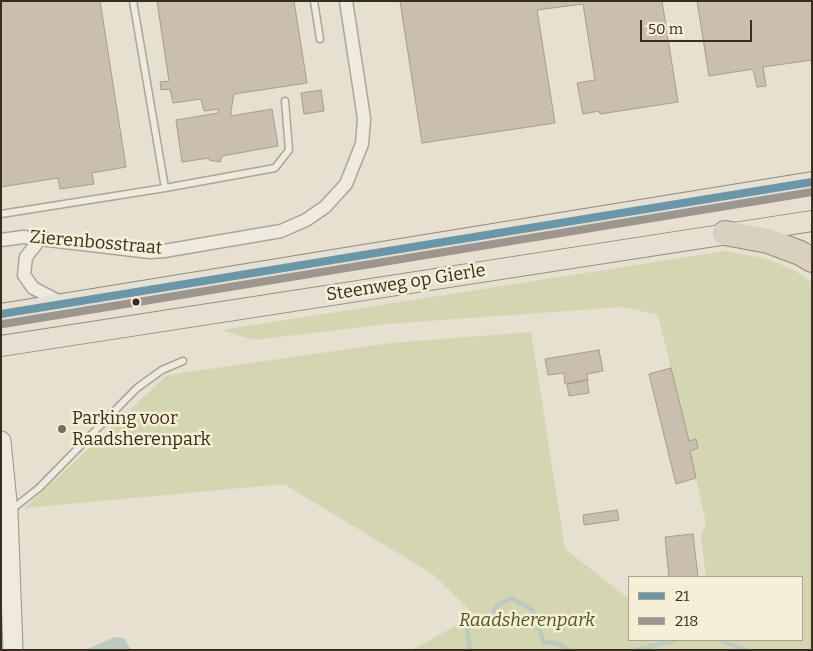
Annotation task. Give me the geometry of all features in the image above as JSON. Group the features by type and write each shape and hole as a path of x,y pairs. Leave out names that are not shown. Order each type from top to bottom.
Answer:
{"highway":[{"path":"725,233 768,241 800,253 812,260"}],"main road":[{"name":"Steenweg op Gierle","path":"1,314 812,182"},
{"name":"Steenweg op Gierle","path":"1,346 812,221"}],"street":[{"name":"Zierenbosstraat","path":"1,240 12,237 150,252 164,251 281,231 306,220 325,207 346,184 362,144 362,101 346,1"},
{"path":"40,239 26,257 24,275 33,288 63,304"},
{"path":"1,441 8,512 13,650"}],"lane":[{"path":"134,1 165,188"},
{"path":"314,1 320,39"},
{"path":"1,214 165,188 275,168 289,150 286,101"},
{"path":"8,512 39,488 137,388 162,370 183,360"}],"green space":[{"name":"Raadsherenpark","path":"725,251 764,258 792,269 812,282 812,650 412,650 475,615 434,575 284,484 25,508 167,375 391,343 531,332 565,549 628,598 628,641 803,641 803,576 706,576 701,537 706,523 690,451 698,448 696,439 689,441 658,315 623,307 387,324 254,340 222,330"}],"shaded area":[{"path":"115,637 124,638 131,650 85,650"}],"building":[{"path":"1,1 100,1 126,167 92,173 94,184 60,189 58,178 1,187"},
{"path":"157,1 294,1 307,83 234,94 231,111 231,116 272,109 278,146 222,156 220,162 209,160 209,158 182,162 176,120 218,113 219,109 204,111 201,99 173,103 170,89 161,90 160,82 169,81"},
{"path":"400,1 662,1 678,102 600,114 599,111 583,114 577,83 595,80 583,4 537,10 555,123 422,143"},
{"path":"697,1 812,1 812,60 763,67 766,86 757,87 753,69 709,76"},
{"path":"321,90 324,111 304,114 301,93"},
{"path":"599,350 603,371 587,374 588,380 565,384 564,373 548,375 545,359"},
{"path":"671,368 689,441 696,439 698,448 690,451 696,478 676,484 649,374"},
{"path":"587,380 589,393 569,396 567,384"},
{"path":"617,510 619,520 584,525 583,515"},
{"path":"693,534 698,576 669,576 665,537"}],"waterway":[{"path":"470,650 467,627 473,624 490,627 494,621 494,610 498,605 512,598 532,610 544,642 559,644 568,650"},
{"path":"637,650 671,641"},
{"path":"722,641 745,650"}],"transit line":[{"name":"21","path":"1,314 812,182"},
{"name":"218","path":"3,324 812,192"}],"place":[{"name":"Parking voor Raadsherenpark","path":"62,429"}]}
